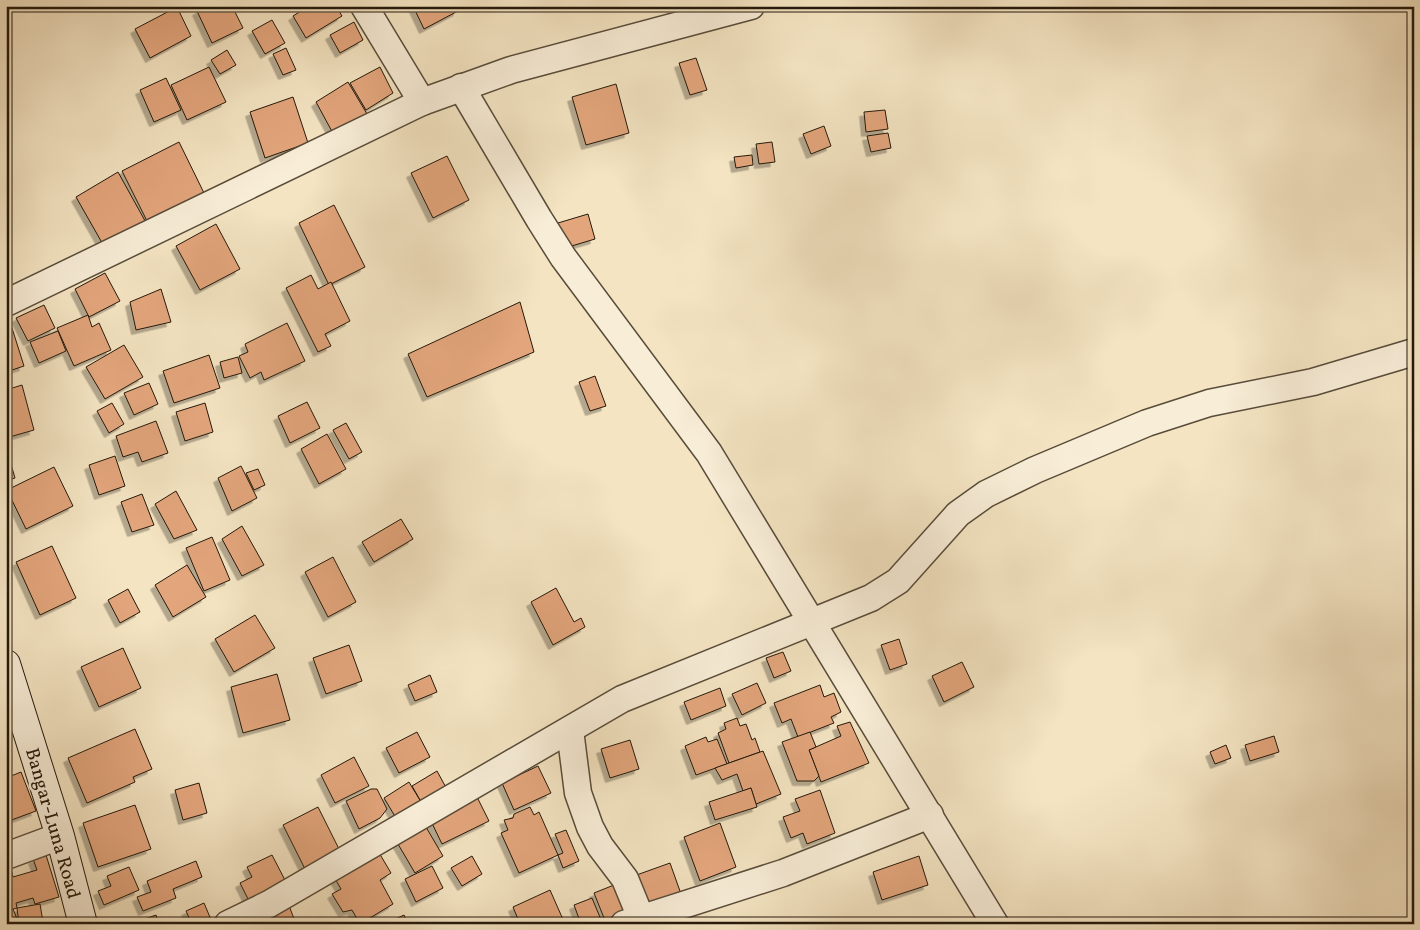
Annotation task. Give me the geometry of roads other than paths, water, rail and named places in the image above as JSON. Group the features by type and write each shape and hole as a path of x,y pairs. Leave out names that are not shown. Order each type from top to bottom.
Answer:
{"main road":[{"name":"Bangar-Luna Road","path":"6,664 60,836 83,924"}],"street":[{"path":"364,6 422,102"},
{"path":"6,303 422,102 462,86 511,70 751,6"},
{"path":"462,86 563,257 709,453 995,924"},
{"path":"228,924 269,904 622,699 871,598 898,581 958,514 986,494 1035,470 1147,424 1209,403 1313,382 1414,352"},
{"path":"570,730 578,793 590,828 600,846 625,880 633,921 783,873 930,815"},
{"path":"6,856 60,836"}]}
